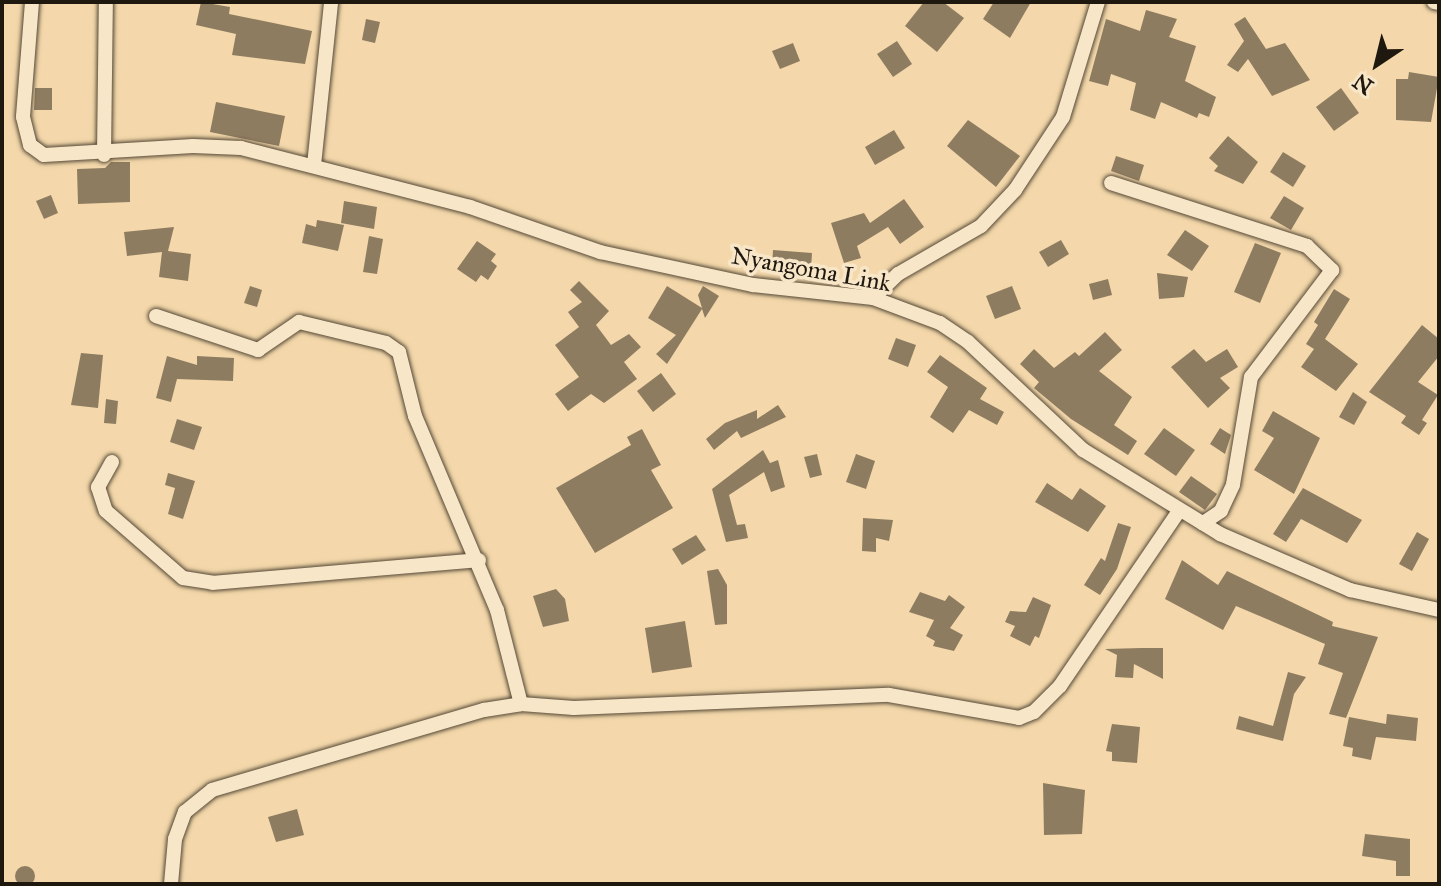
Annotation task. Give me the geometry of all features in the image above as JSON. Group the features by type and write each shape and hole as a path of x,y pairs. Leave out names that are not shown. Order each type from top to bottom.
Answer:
{"street":[{"name":"Nyangoma Link","path":"32,2 24,75 26,137 44,155 104,155 193,146 241,148 470,207 600,252 753,285 873,298 940,323 968,342 1083,450 1179,511 1350,590 1439,610"},
{"path":"104,155 106,2"},
{"path":"314,165 331,2"},
{"path":"873,298 898,274 981,226 1015,190 1063,117 1098,2"},
{"path":"1111,183 1307,246 1332,270 1251,377 1233,485 1221,511 1203,523"},
{"path":"156,316 258,350 299,322 394,347 403,364 421,431 479,560 515,668 521,704"},
{"path":"112,462 98,487 106,511 183,578 213,583 479,560"},
{"path":"171,884 175,839 185,812 212,790 453,716 521,704 574,708 889,695 1019,718 1034,712 1060,686 1179,511"}],"building":[{"path":"201,2 230,7 229,14 312,31 305,64 232,55 236,34 196,25"},
{"path":"924,2 943,2 964,18 937,52 905,26"},
{"path":"994,2 1031,2 1010,38 983,19"},
{"path":"1146,10 1177,19 1169,37 1196,46 1185,81 1216,97 1209,117 1199,113 1197,118 1161,102 1155,119 1130,110 1136,83 1111,74 1108,86 1089,81 1106,19 1140,31"},
{"path":"1245,17 1266,49 1285,43 1310,80 1272,96 1248,59 1238,72 1227,65 1244,41 1234,24"},
{"path":"366,19 380,22 375,43 362,40"},
{"path":"897,41 912,64 893,77 877,54"},
{"path":"793,43 800,61 780,69 772,51"},
{"path":"1409,72 1439,77 1431,122 1396,120 1396,79 1408,79"},
{"path":"35,88 52,88 52,110 34,110"},
{"path":"1341,88 1359,113 1334,131 1316,107"},
{"path":"216,102 285,116 279,146 210,132"},
{"path":"968,120 1020,156 996,187 947,146"},
{"path":"894,130 905,148 875,165 865,147"},
{"path":"1228,136 1258,162 1243,184 1214,171 1218,166 1209,158"},
{"path":"1283,152 1306,166 1293,187 1270,172"},
{"path":"1116,156 1144,165 1139,181 1111,171"},
{"path":"111,162 130,162 130,202 78,204 77,169 105,168"},
{"path":"51,195 58,213 44,219 36,201"},
{"path":"1284,196 1304,208 1291,230 1270,218"},
{"path":"904,199 924,227 900,244 888,227 857,246 861,258 844,263 831,223 864,213 870,223"},
{"path":"344,201 377,207 374,229 341,223"},
{"path":"317,220 344,225 338,251 302,243 306,224 316,227"},
{"path":"174,227 168,251 191,254 188,281 159,277 162,252 127,256 124,232"},
{"path":"1185,230 1209,246 1192,271 1167,255"},
{"path":"369,236 383,239 377,274 363,272"},
{"path":"1061,240 1069,254 1048,267 1039,252"},
{"path":"477,241 496,254 491,261 497,266 488,280 481,275 476,282 457,269"},
{"path":"1255,243 1281,253 1260,303 1234,292"},
{"path":"773,250 812,253 811,269 772,266"},
{"path":"1157,273 1188,277 1184,297 1159,299"},
{"path":"1108,279 1112,295 1093,300 1089,284"},
{"path":"579,281 609,311 596,325 611,345 629,334 641,347 624,362 637,379 604,403 591,394 568,411 555,394 579,377 555,345 579,327 568,312 582,302 570,290"},
{"path":"250,286 262,290 257,307 244,303"},
{"path":"667,286 702,308 698,295 703,286 719,296 705,318 702,309 667,364 656,354 676,335 648,318"},
{"path":"1012,286 1021,309 995,319 986,296"},
{"path":"1334,289 1350,299 1325,339 1358,364 1336,391 1301,367 1314,349 1306,344 1318,325 1314,322"},
{"path":"1422,325 1439,339 1439,356 1418,382 1438,395 1422,420 1427,423 1419,435 1401,423 1406,416 1369,392"},
{"path":"1105,332 1122,350 1099,371 1132,397 1114,425 1137,441 1128,455 1071,419 1034,388 1039,382 1020,364 1034,349 1054,368 1075,352 1079,356"},
{"path":"896,338 916,345 908,367 888,359"},
{"path":"1194,349 1206,362 1227,349 1238,367 1220,378 1230,388 1208,408 1171,367"},
{"path":"81,353 103,355 98,408 71,405"},
{"path":"940,355 987,388 980,399 1004,412 997,425 969,410 953,433 930,417 948,387 927,372"},
{"path":"167,356 197,365 197,356 234,358 233,381 177,379 171,402 156,398"},
{"path":"661,373 676,394 653,412 637,391"},
{"path":"1353,392 1367,402 1354,425 1339,417"},
{"path":"106,399 118,401 116,424 104,423"},
{"path":"778,405 786,417 741,438 737,431 714,450 706,439 725,423 757,410 757,419"},
{"path":"1273,411 1320,438 1294,494 1254,470 1274,438 1262,431"},
{"path":"177,419 202,427 194,450 170,442"},
{"path":"1164,428 1195,450 1176,476 1144,454"},
{"path":"1220,428 1231,435 1225,454 1210,444"},
{"path":"642,429 661,465 651,470 673,508 595,553 556,488 631,445 627,437"},
{"path":"763,450 770,463 778,460 785,487 771,492 764,472 729,495 737,525 745,524 748,538 726,542 712,489"},
{"path":"817,454 822,475 810,478 804,457"},
{"path":"856,454 875,461 866,489 846,482"},
{"path":"168,473 195,481 183,519 168,514 175,488 165,485"},
{"path":"1191,476 1217,494 1205,510 1179,492"},
{"path":"1047,483 1072,500 1080,488 1106,506 1088,532 1035,502"},
{"path":"1303,488 1362,520 1347,543 1301,519 1286,542 1273,534"},
{"path":"863,518 893,520 889,541 876,538 876,552 862,551"},
{"path":"1118,523 1131,527 1117,569 1100,595 1084,585 1101,558 1105,561"},
{"path":"1417,532 1429,539 1412,571 1399,564"},
{"path":"696,535 706,550 682,565 672,549"},
{"path":"1182,560 1218,585 1227,571 1333,622 1332,626 1378,637 1346,718 1329,714 1343,673 1318,664 1325,644 1236,606 1223,630 1165,599"},
{"path":"718,569 727,585 727,624 715,625 707,571"},
{"path":"556,589 565,599 569,621 543,627 533,596"},
{"path":"920,592 945,601 949,595 965,607 950,628 963,635 954,651 933,646 935,641 926,636 934,620 909,612"},
{"path":"1033,597 1051,605 1039,638 1035,636 1030,646 1010,636 1015,626 1005,622 1010,611 1026,612"},
{"path":"685,621 692,667 652,673 645,628"},
{"path":"1163,648 1163,679 1134,664 1133,678 1115,677 1117,655 1105,649"},
{"path":"1288,672 1306,677 1294,694 1283,741 1236,729 1239,716 1273,726"},
{"path":"1387,714 1418,718 1416,741 1376,737 1371,760 1352,756 1353,748 1343,746 1349,717 1386,724"},
{"path":"1112,724 1140,727 1137,763 1112,761 1112,752 1106,751"},
{"path":"1043,783 1085,790 1082,834 1044,835"},
{"path":"297,809 304,835 276,842 268,817"},
{"path":"1365,834 1410,839 1410,876 1396,876 1396,861 1362,856"},
{"path":"21,866 29,866 35,876 29,886 21,886 15,880 15,872"}]}
